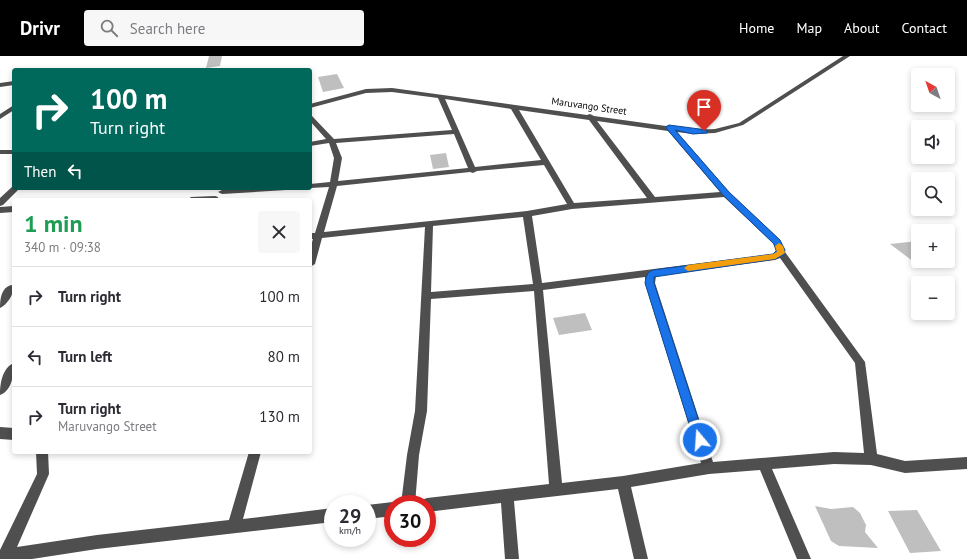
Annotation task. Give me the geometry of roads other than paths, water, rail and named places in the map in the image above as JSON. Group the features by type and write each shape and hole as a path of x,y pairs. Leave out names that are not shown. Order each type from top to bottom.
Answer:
{"street":[{"name":"Maruvango Street","path":"312,106 379,89 590,116 669,127 693,132 715,131 740,124 847,56"},
{"path":"0,85 12,83"},
{"path":"441,96 473,170"},
{"path":"513,106 572,206"},
{"path":"0,117 12,108"},
{"path":"590,116 654,200"},
{"path":"312,119 332,141 338,158 333,185 314,235 312,250"},
{"path":"669,127 726,194 778,242 781,253 860,362 871,459"},
{"path":"312,144 456,132"},
{"path":"0,152 12,152"},
{"path":"312,186 333,185 546,162"},
{"path":"0,203 14,190"},
{"path":"216,198 222,190"},
{"path":"314,235 527,214 572,206 726,194"},
{"path":"0,210 12,209"},
{"path":"527,214 534,252 538,287 556,489"},
{"path":"409,495 413,455 421,411 430,224"},
{"path":"427,296 538,287 775,257 781,253"},
{"path":"653,273 650,277 650,283 709,468"},
{"path":"0,289 12,289"},
{"path":"0,304 12,289"},
{"path":"0,390 12,371"},
{"path":"0,433 12,434"},
{"path":"42,454 43,474 2,557 25,556 97,542 324,516"},
{"path":"234,526 254,454"},
{"path":"436,504 623,482 709,468 834,458 871,459 905,467 967,463"},
{"path":"764,464 804,559"},
{"path":"623,482 641,559"},
{"path":"507,495 512,559"}]}
